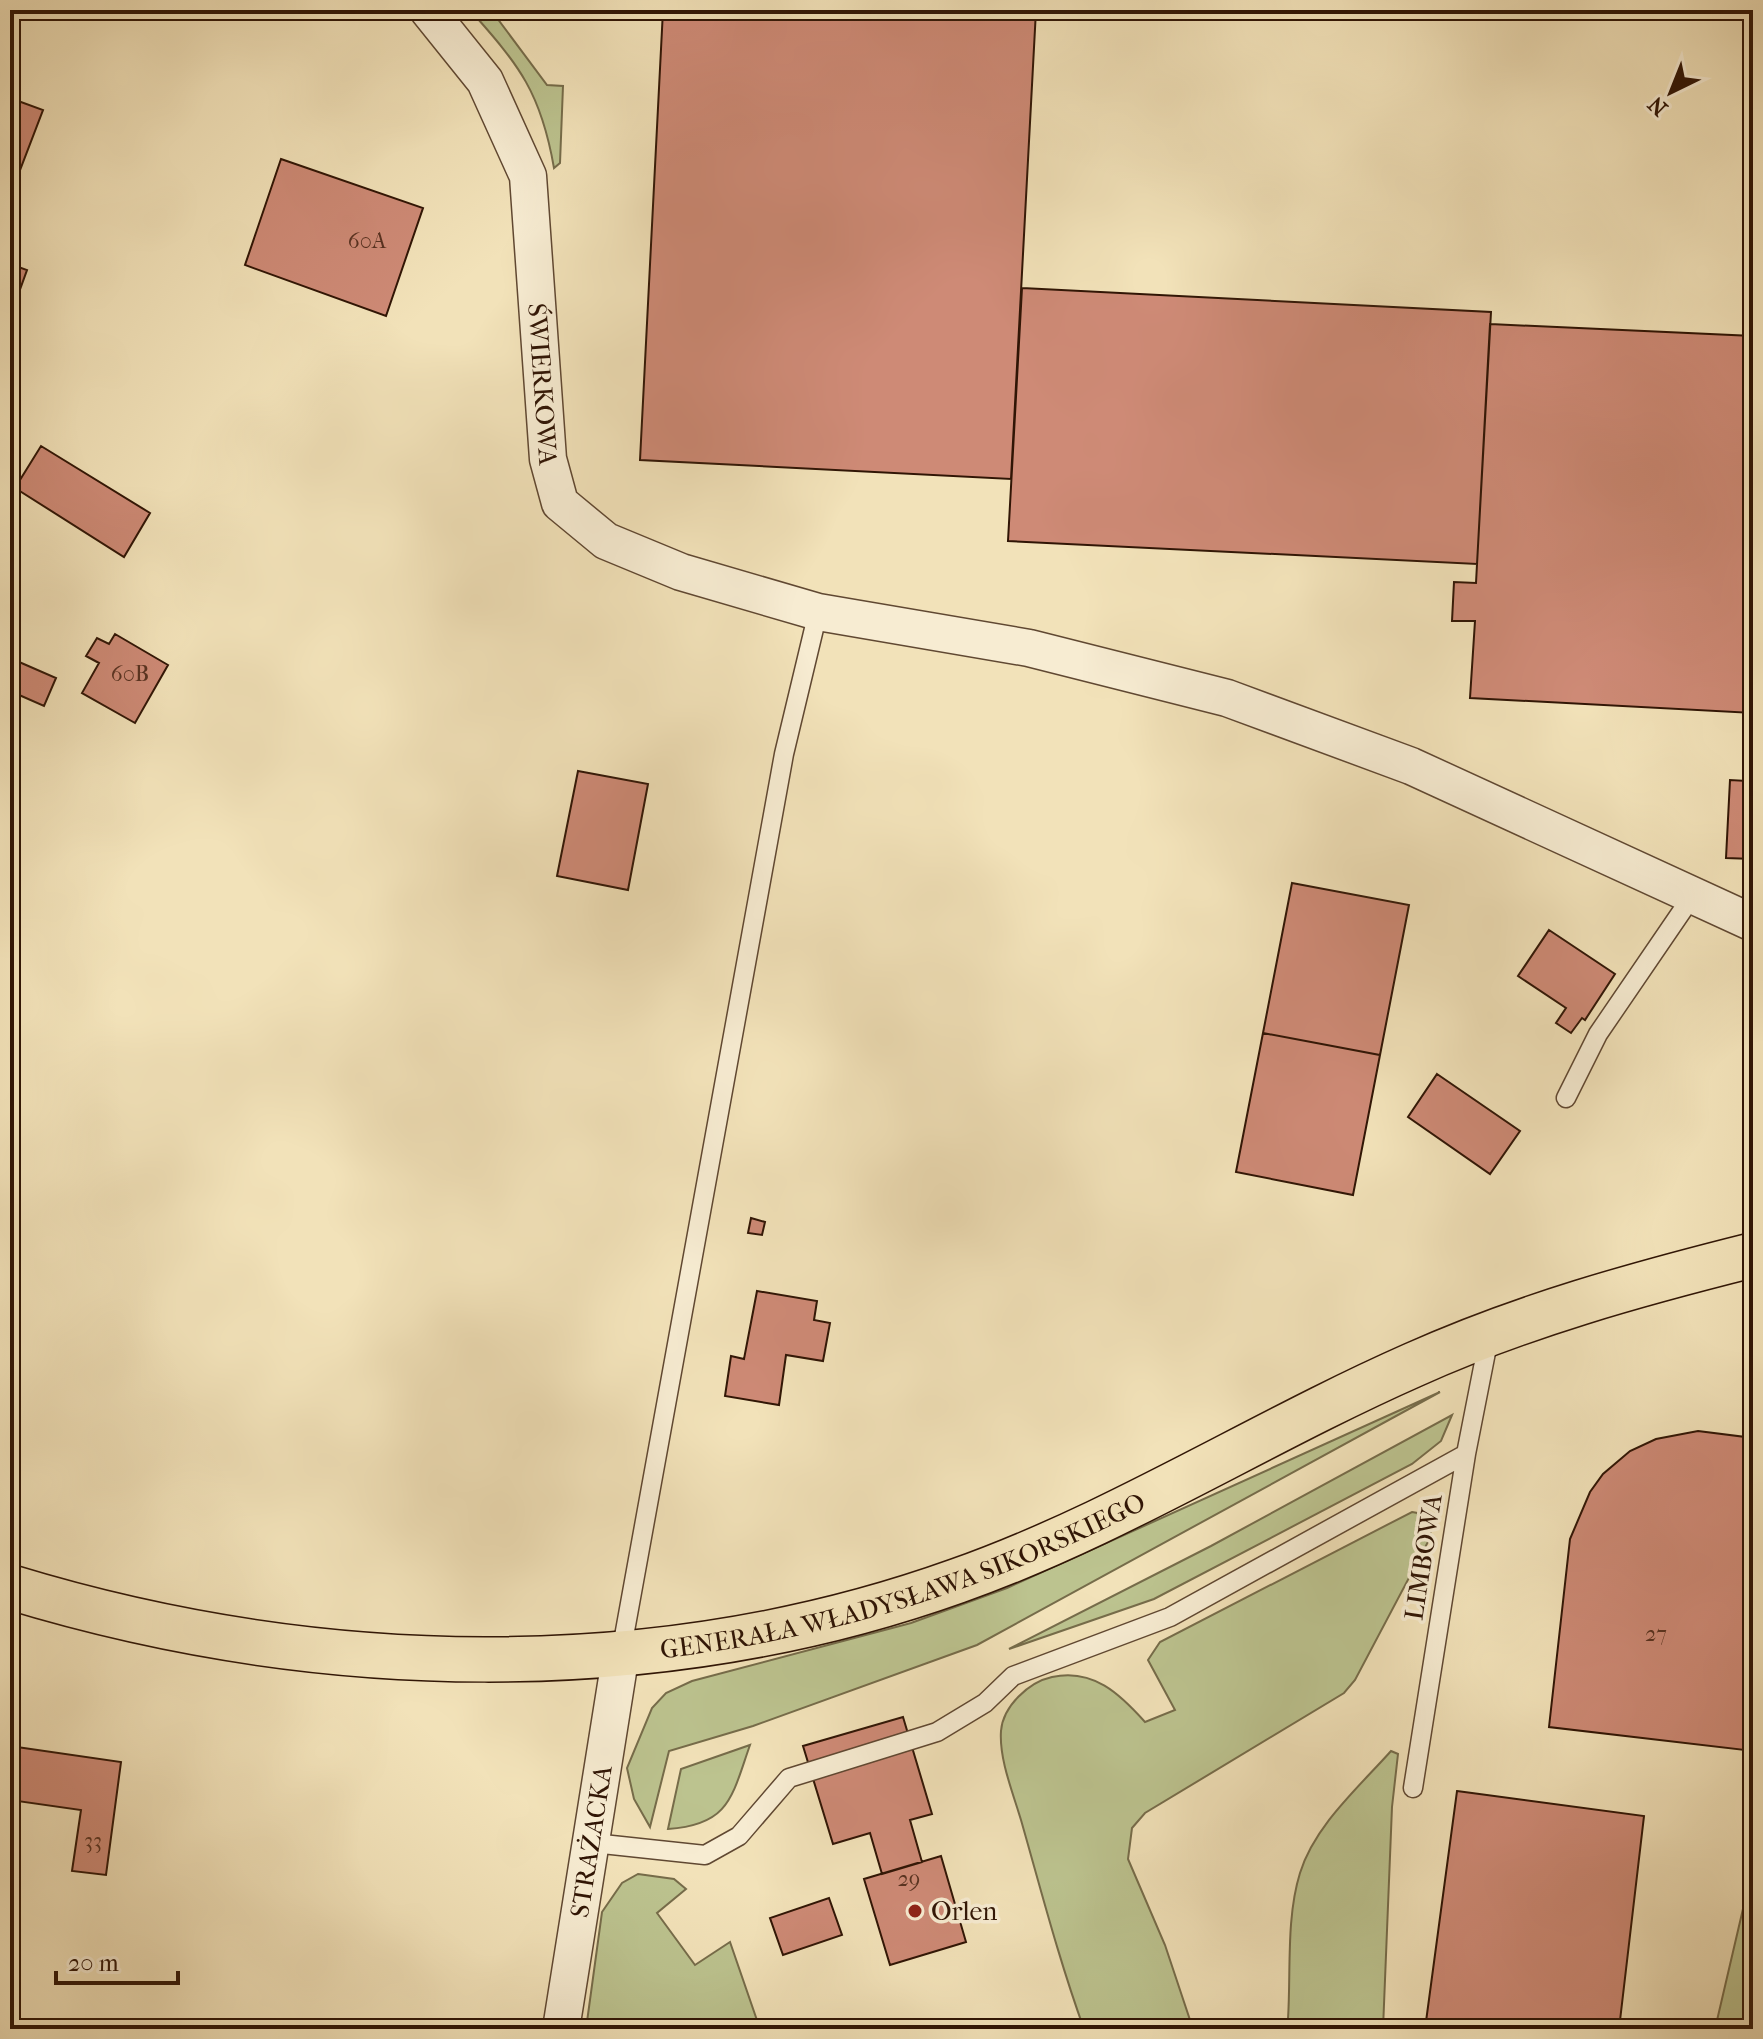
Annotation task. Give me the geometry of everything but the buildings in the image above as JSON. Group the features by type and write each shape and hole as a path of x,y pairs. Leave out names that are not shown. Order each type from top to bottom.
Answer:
{"main road":[{"name":"GENERAŁA WŁADYSŁAWA SIKORSKIEGO","path":"10,1587 153,1627 347,1655 444,1659 621,1653 729,1640 840,1619 959,1581 1078,1531 1336,1401 1489,1335 1646,1282 1753,1255"}],"street":[{"name":"ŚWIERKOWA","path":"428,10 485,81 528,176 548,459 560,503 606,541 681,572 818,612 1029,648 1227,698 1411,766 1753,923"},
{"name":"STRAŻACKA","path":"561,2029 621,1653"}],"lane":[{"path":"621,1653 784,754 818,612"},
{"path":"1566,1098 1598,1034 1693,895"},
{"name":"LIMBOWA","path":"1413,1788 1466,1454 1489,1335"},
{"path":"593,1843 705,1855 739,1836 789,1778 937,1732 985,1703 1013,1676 1170,1617 1466,1454"}],"green space":[{"path":"470,10 491,10 547,85 563,86 560,163 554,168 542,120 526,82"},
{"path":"1440,1392 977,1645 753,1726 669,1751 650,1827 634,1799 627,1768 652,1708 666,1693 692,1681 911,1623 1007,1588"},
{"path":"1452,1415 1441,1441 1412,1464 1154,1599 1009,1649 1211,1546"},
{"path":"1412,1512 1423,1514 1431,1529 1429,1540 1355,1680 1344,1693 1145,1813 1132,1828 1128,1859 1165,1945 1193,2029 1084,2029 1004,1764 1001,1731 1012,1704 1035,1684 1067,1675 1080,1676 1104,1686 1126,1702 1145,1722 1175,1710 1148,1660 1160,1642"},
{"path":"750,1745 726,1805 704,1821 668,1829 681,1769"},
{"path":"1391,1751 1398,1754 1392,1807 1383,2029 1270,2029 1288,2019 1293,1908 1307,1855 1339,1808"},
{"path":"1753,1866 1753,2029 1715,2029"},
{"path":"638,1874 674,1879 686,1889 657,1913 695,1965 730,1942 760,2029 586,2029 602,1912 622,1883"}],"place":[{"name":"Orlen","path":"915,1911"}]}
